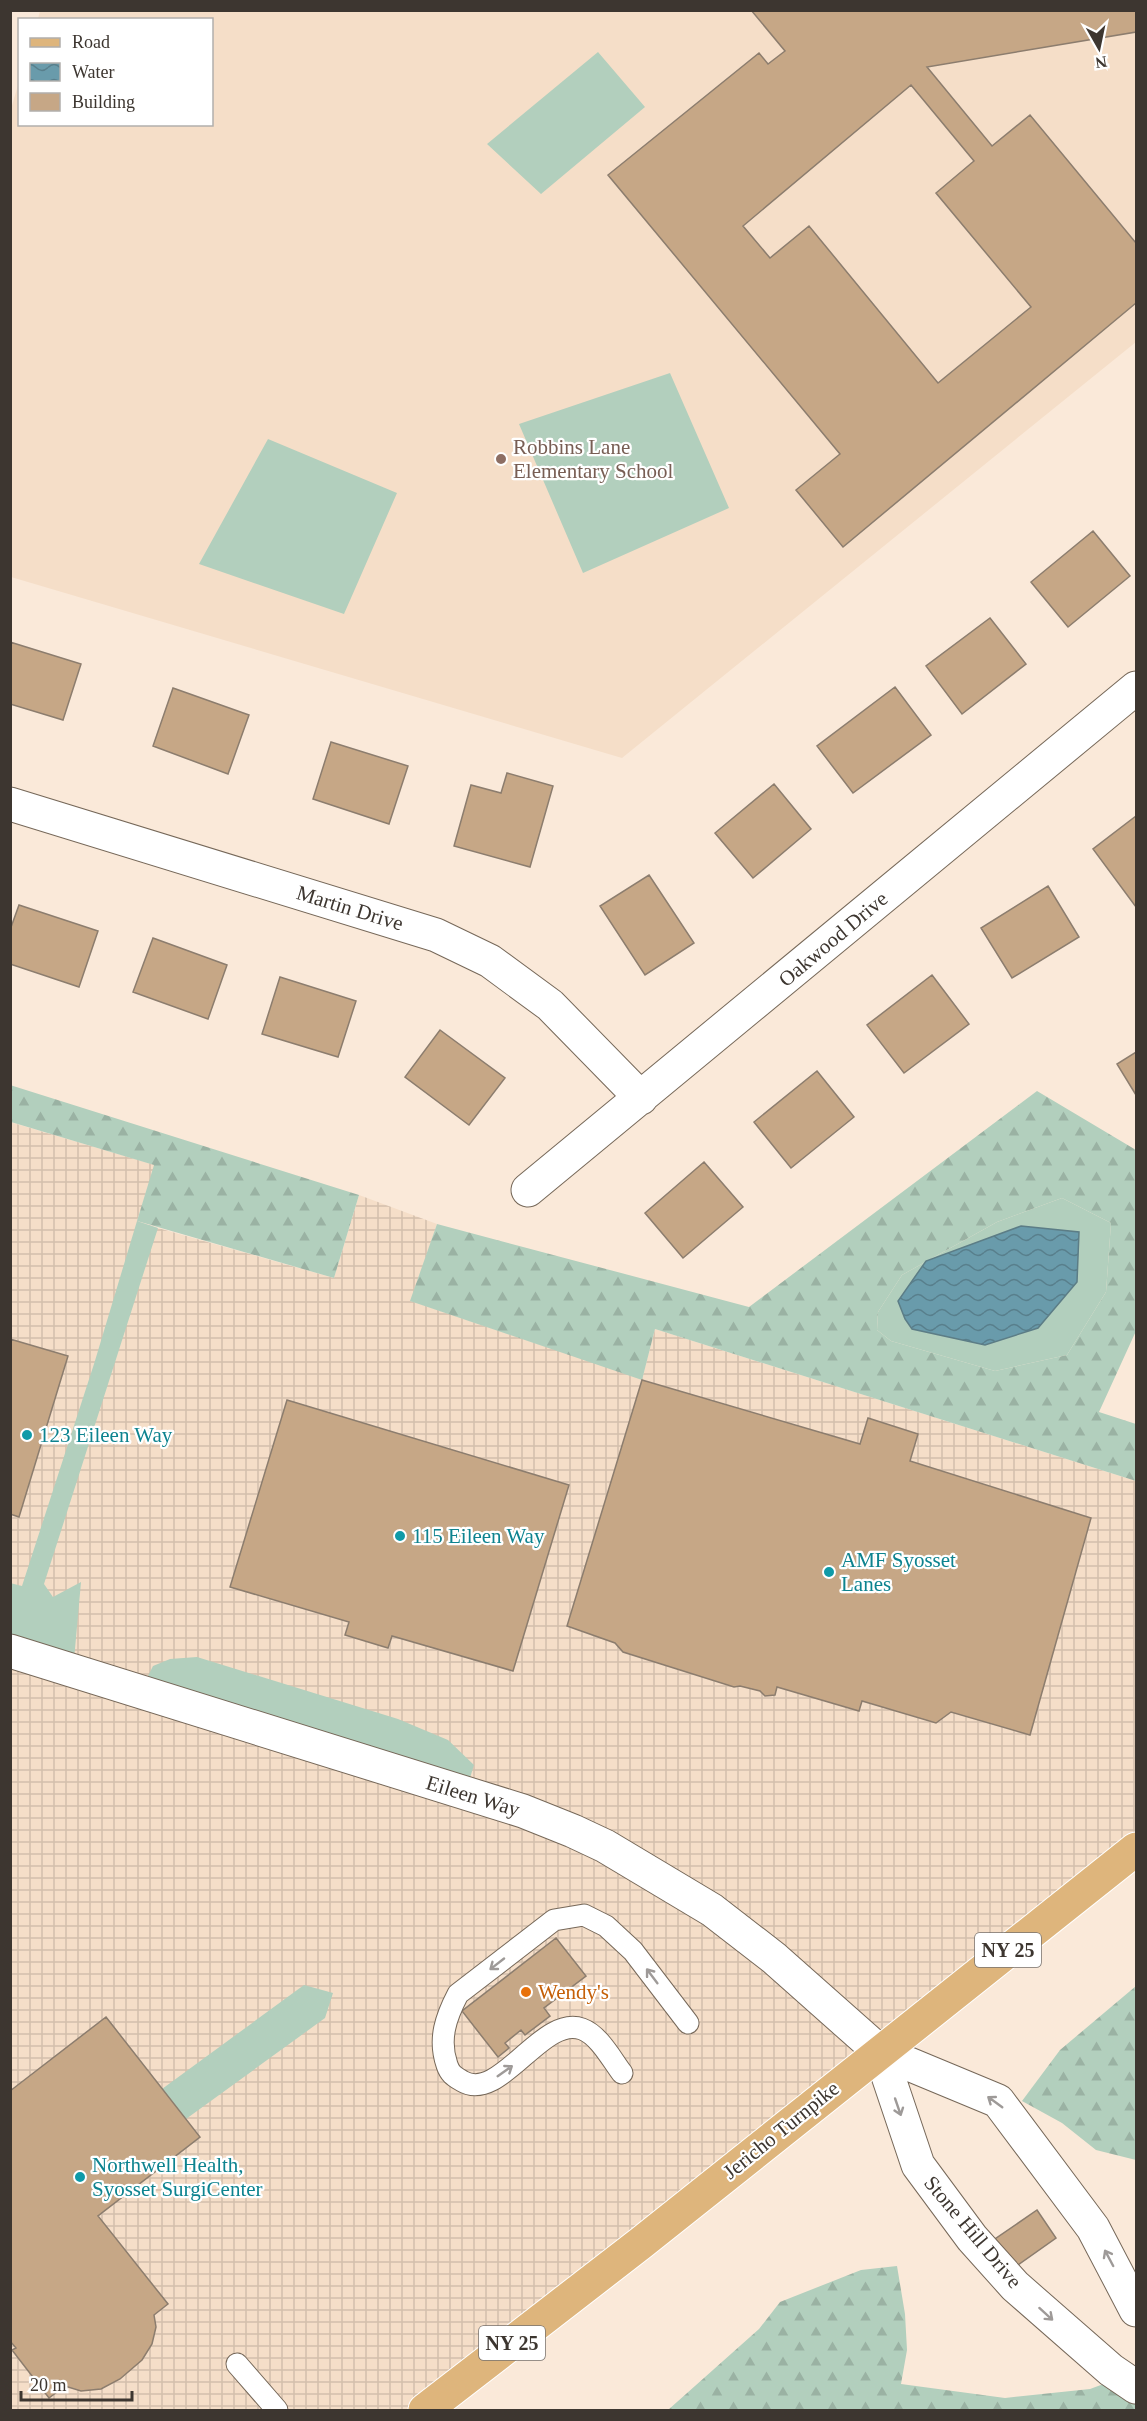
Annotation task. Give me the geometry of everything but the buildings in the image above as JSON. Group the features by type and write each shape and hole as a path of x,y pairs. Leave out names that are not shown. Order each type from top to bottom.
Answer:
{"main road":[{"name":"Jericho Turnpike","path":"425,2410 641,2243 1137,1849"}],"street":[{"name":"Oakwood Drive","path":"528,1190 1137,688"},
{"name":"Martin Drive","path":"10,804 436,935 490,961 550,1005 641,1098"},
{"name":"Eileen Way","path":"10,1651 523,1811 573,1831 653,1874 712,1910 774,1958 880,2052"},
{"path":"880,2052 998,2101 1093,2228 1137,2310"},
{"name":"Stone Hill Drive","path":"880,2052 918,2165 972,2238 1015,2286 1111,2370 1137,2387"}],"lane":[{"path":"622,2073 595,2038 581,2028 560,2029 543,2039 506,2071 491,2080 483,2084 467,2084 451,2074 442,2050 450,2010 458,1994 554,1920 584,1915 606,1926 633,1951 688,2023"},
{"path":"237,2364 277,2410"}],"shaded area":[{"name":"Robbins Lane Elementary School","path":"40,11 1136,11 1136,342 622,758 11,577 10,112 18,85 18,126 213,126 213,18 38,18"},
{"path":"10,1122 155,1165 137,1221 158,1228 334,1278 359,1195 437,1224 411,1301 642,1379 655,1329 1136,1481 1136,1841 421,2410 11,2410"}],"green space":[{"path":"598,52 645,107 541,194 487,144"},
{"path":"670,373 729,508 583,573 519,424"},
{"path":"268,439 397,493 344,614 199,564"},
{"path":"10,1085 359,1195 334,1278 137,1221 154,1165 11,1122"},
{"path":"1037,1091 1136,1150 1136,1331 1099,1412 1136,1424 1136,1481 655,1329 642,1380 410,1301 437,1224 749,1307","holes":["1062,1198 1111,1223 1106,1292 1067,1355 995,1371 891,1341 877,1330 878,1312 902,1275 997,1222"]},
{"path":"1062,1198 1111,1223 1106,1292 1067,1355 995,1371 891,1341 877,1330 878,1312 902,1275 997,1222"},
{"path":"137,1221 158,1228 44,1584 53,1597 81,1582 73,1671 11,1651 10,1583 22,1586 94,1364"},
{"path":"197,1657 398,1719 448,1740 474,1765 465,1794 140,1692 153,1666 170,1659"},
{"path":"304,1985 333,1993 325,2018 186,2119 162,2089"},
{"path":"1136,1986 1136,2160 1096,2150 1062,2123 1022,2101 1060,2050"},
{"path":"897,2266 905,2314 907,2350 901,2384 1005,2398 1090,2389 1136,2372 1136,2410 668,2410 759,2329 780,2302 861,2270"}],"water":[{"path":"1021,1226 1079,1232 1077,1282 1038,1328 985,1345 912,1329 898,1301 926,1261"}],"place":[{"name":"Robbins Lane Elementary School","path":"501,459"},
{"name":"123 Eileen Way","path":"27,1435"},
{"name":"115 Eileen Way","path":"400,1536"},
{"name":"AMF Syosset Lanes","path":"829,1572"},
{"name":"Wendy's","path":"526,1992"},
{"name":"Northwell Health, Syosset SurgiCenter","path":"80,2177"}]}
